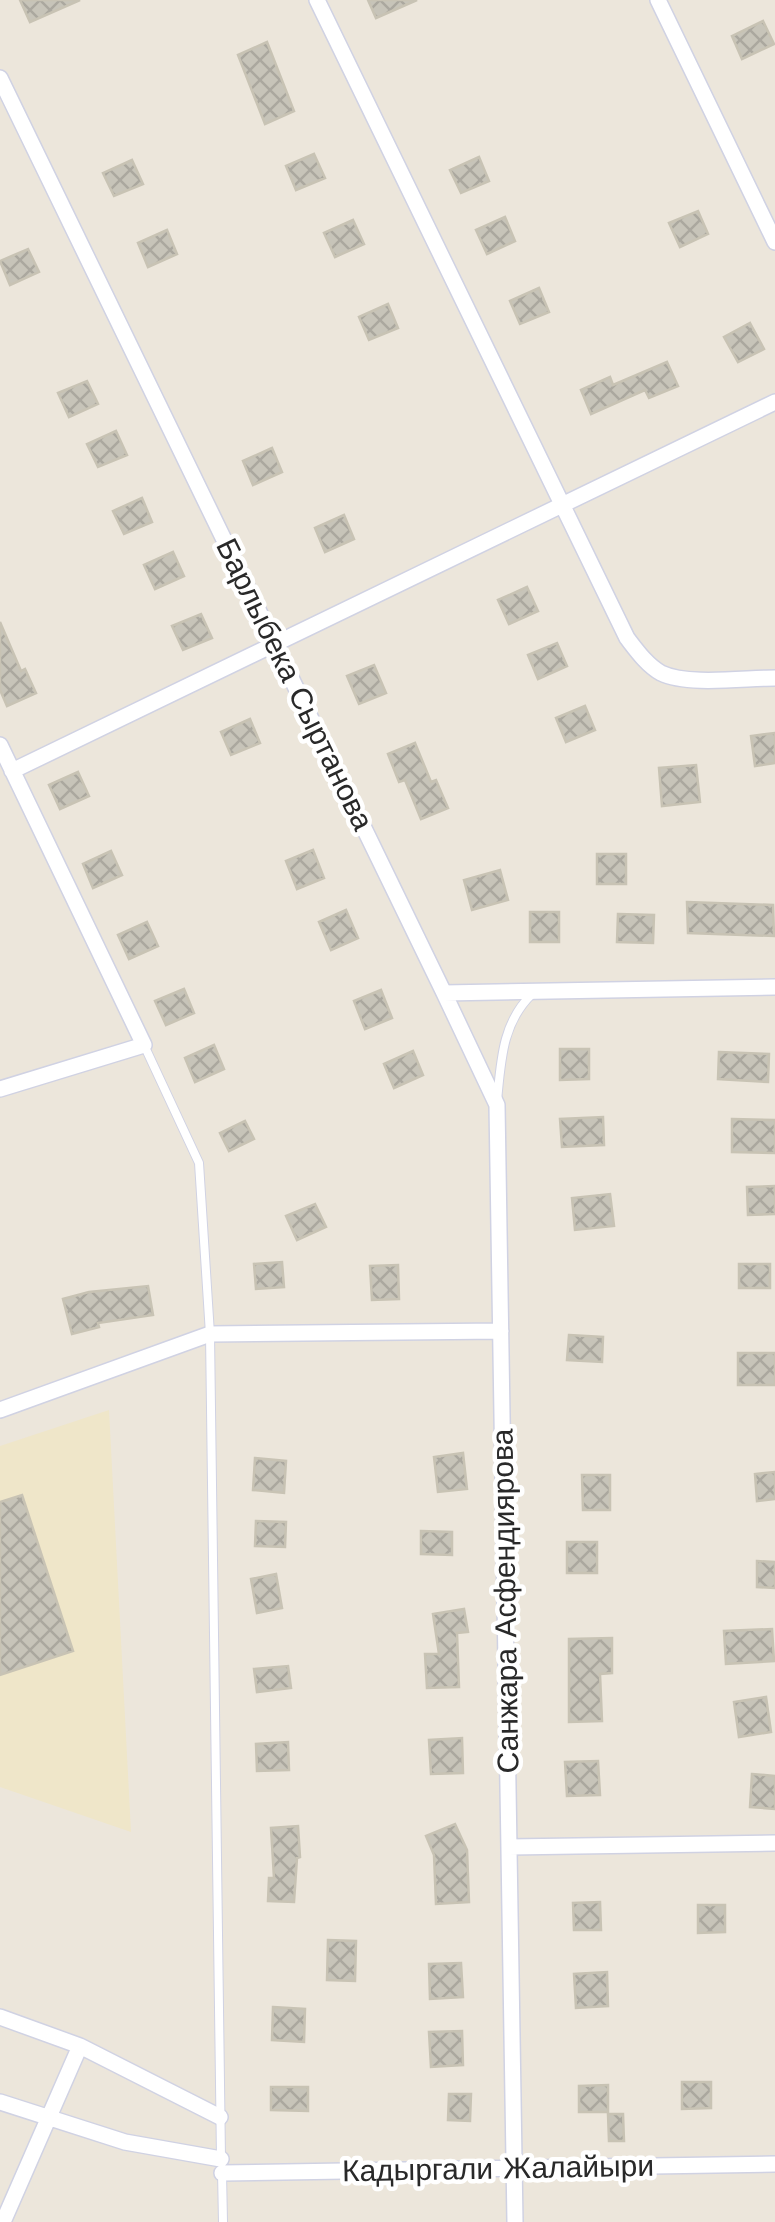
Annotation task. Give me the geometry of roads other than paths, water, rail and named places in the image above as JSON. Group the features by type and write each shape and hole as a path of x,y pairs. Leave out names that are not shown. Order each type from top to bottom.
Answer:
{"street":[{"path":"316,0 627,638 644,660 681,679 775,678"},
{"path":"658,0 775,242"},
{"name":"Барлыбека Сыртанова","path":"0,78 444,993"},
{"path":"12,770 775,402"},
{"path":"0,745 144,1045 0,1090"},
{"path":"444,993 775,987"},
{"name":"Санжара Асфендиярова","path":"444,993 497,1105 515,2222"},
{"path":"0,1410 210,1334 500,1330"},
{"path":"509,1848 775,1843"},
{"path":"0,2018 80,2046 220,2116"},
{"path":"3,2222 80,2046"},
{"name":"Кадыргали Жалайыри","path":"0,2102 140,2146 221,2166 514,2168 775,2164"}],"lane":[{"path":"497,1105 506,1036 520,1006 535,991"},
{"path":"144,1045 200,1162 210,1334 223,2222"}]}
